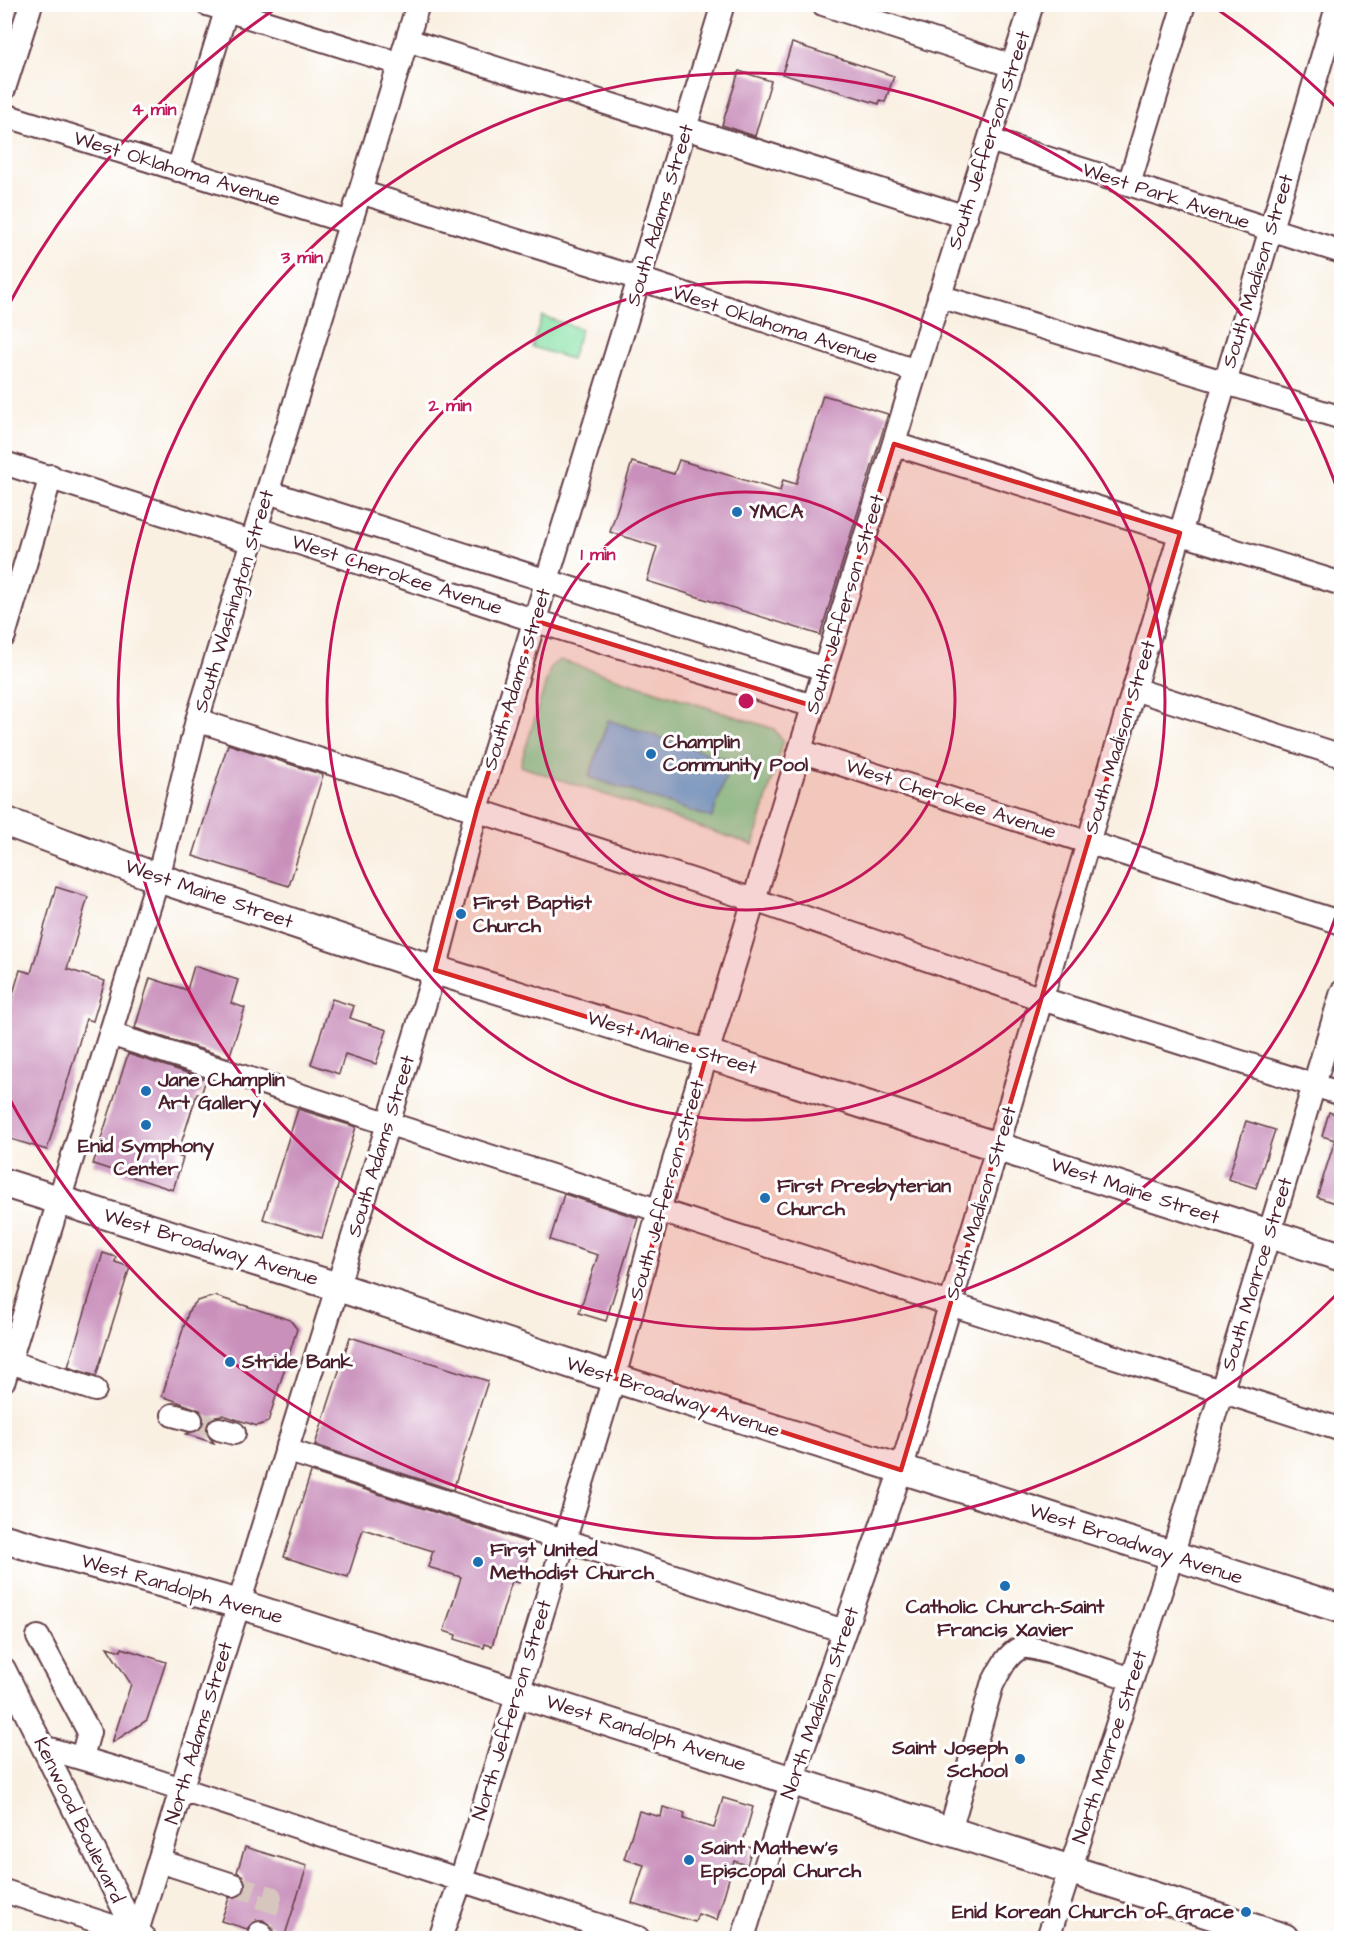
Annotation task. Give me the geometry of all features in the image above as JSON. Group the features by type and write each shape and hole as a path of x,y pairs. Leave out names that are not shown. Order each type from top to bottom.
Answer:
{"main road":[{"name":"West Maine Street","path":"4,821 158,878 435,970 707,1054 1341,1257"},
{"name":"West Broadway Avenue","path":"4,1183 338,1287 614,1378 1341,1609"},
{"name":"West Randolph Avenue","path":"4,1539 239,1604 1284,1938"}],"street":[{"path":"4,89 31,4"},
{"name":"South Washington Street","path":"6,1367 158,878 197,720 418,4"},
{"name":"South Adams Street","path":"338,1287 435,970 477,809 723,4"},
{"path":"823,4 1013,66"},
{"name":"South Jefferson Street","path":"614,1378 659,1210 939,296 1032,4"},
{"path":"1129,184 1184,4"},
{"name":"South Madison Street","path":"901,1470 1338,4"},
{"path":"178,170 216,8 400,64"},
{"path":"407,40 966,217"},
{"name":"West Oklahoma Avenue","path":"4,115 350,223"},
{"name":"West Park Avenue","path":"990,140 1341,252"},
{"name":"West Oklahoma Avenue","path":"360,192 640,279 916,371"},
{"path":"939,296 1226,381 1341,418"},
{"path":"894,444 1341,584"},
{"name":"West Cherokee Avenue","path":"4,463 254,536 813,706"},
{"path":"4,636 51,476"},
{"path":"268,492 824,669"},
{"path":"1134,689 1341,756"},
{"path":"197,720 754,900 1042,999 1341,1094"},
{"name":"West Cherokee Avenue","path":"800,751 1341,923"},
{"name":"South Monroe Street","path":"1172,1556 1341,992"},
{"path":"110,1034 1341,1430"},
{"name":"North Adams Street","path":"140,1937 159,1861 338,1287"},
{"path":"6,1367 95,1390"},
{"name":"North Jefferson Street","path":"440,1938 461,1880 614,1378"},
{"path":"286,1450 844,1631"},
{"name":"North Madison Street","path":"743,1938 792,1780 901,1470"},
{"name":"North Monroe Street","path":"1048,1938 1172,1556"},
{"path":"38,1637 89,1732 82,1757"},
{"path":"950,1831 992,1685 1003,1664 1017,1649 1025,1646 1041,1650 1132,1679"},
{"name":"Kenwood Boulevard","path":"4,1669 140,1937"},
{"path":"43,1747 82,1757 638,1938"},
{"path":"159,1861 233,1884"},
{"path":"4,1892 140,1937"}],"highlighted area":[{"path":"894,444 1180,533 901,1470 614,1378 707,1054 435,970 477,809 536,621 813,706"}],"green space":[{"path":"542,316 581,329 571,359 532,347"},
{"name":"Champlin Community Pool","path":"560,660 774,729 783,742 753,845 520,766 551,666"}],"water":[{"name":"Champlin Community Pool","path":"608,720 731,761 712,818 589,777"}],"building":[{"path":"792,43 894,76 885,102 880,100 879,104 782,74"},
{"path":"739,71 771,81 755,136 722,125"},
{"name":"YMCA","path":"823,395 888,414 820,635 647,581 657,547 610,532 632,462 674,474 679,460 780,491 783,480 796,484"},
{"path":"228,744 323,775 289,886 193,856"},
{"path":"56,887 88,897 67,969 105,981 93,1021 86,1019 47,1150 4,1137 4,1013 7,1014 20,970 31,973"},
{"path":"194,966 238,980 231,1003 245,1008 229,1058 135,1028 150,978 187,990"},
{"path":"332,999 354,1006 350,1018 387,1030 376,1064 345,1054 339,1074 311,1064"},
{"name":"Enid Symphony Center","path":"128,1054 206,1079 201,1095 197,1094 177,1156 183,1158 173,1190 93,1164"},
{"path":"298,1109 356,1127 322,1238 263,1219"},
{"path":"1329,1112 1341,1116 1341,1205 1317,1197 1335,1140 1322,1136"},
{"path":"1246,1121 1275,1130 1256,1188 1228,1179"},
{"path":"564,1194 638,1218 606,1321 579,1313 598,1255 550,1240"},
{"path":"103,1253 116,1257 115,1262 130,1267 96,1376 68,1367"},
{"name":"Stride Bank","path":"215,1296 290,1320 297,1329 268,1422 257,1426 223,1415 215,1416 206,1426 206,1433 214,1443 186,1434 201,1429 204,1417 200,1410 162,1396 189,1310 197,1301"},
{"path":"350,1337 488,1381 453,1490 315,1445"},
{"name":"First United Methodist Church","path":"311,1472 532,1544 519,1583 512,1581 492,1646 485,1644 484,1648 455,1639 456,1635 444,1631 461,1577 428,1567 433,1551 363,1529 348,1577 284,1557"},
{"path":"107,1647 121,1651 122,1648 166,1662 147,1720 112,1743 131,1684"},
{"name":"Saint Mathew's Episcopal Church","path":"723,1798 753,1807 742,1845 752,1848 747,1865 734,1861 717,1920 698,1914 695,1922 632,1903 644,1865 624,1859 639,1811 661,1817 663,1807 685,1813 684,1819 714,1828"},
{"path":"245,1847 307,1866 284,1938 273,1938 273,1928 263,1920 255,1920 247,1929 221,1921 229,1898 242,1895 246,1889 243,1876 237,1872"}],"tunnel":[{"path":"191,1420 219,1429"},
{"path":"233,1885 271,1897 260,1933"}],"place":[{"name":"YMCA","path":"737,512"},
{"name":"Champlin Community Pool","path":"651,754"},
{"name":"First Baptist Church","path":"461,914"},
{"name":"Jane Champlin Art Gallery","path":"146,1091"},
{"name":"Enid Symphony Center","path":"146,1125"},
{"name":"First Presbyterian Church","path":"765,1198"},
{"name":"Stride Bank","path":"230,1362"},
{"name":"First United Methodist Church","path":"478,1562"},
{"name":"Catholic Church-Saint Francis Xavier","path":"1005,1586"},
{"name":"Saint Joseph School","path":"1020,1759"},
{"name":"Saint Mathew's Episcopal Church","path":"689,1860"},
{"name":"Enid Korean Church of Grace","path":"1246,1912"}]}
